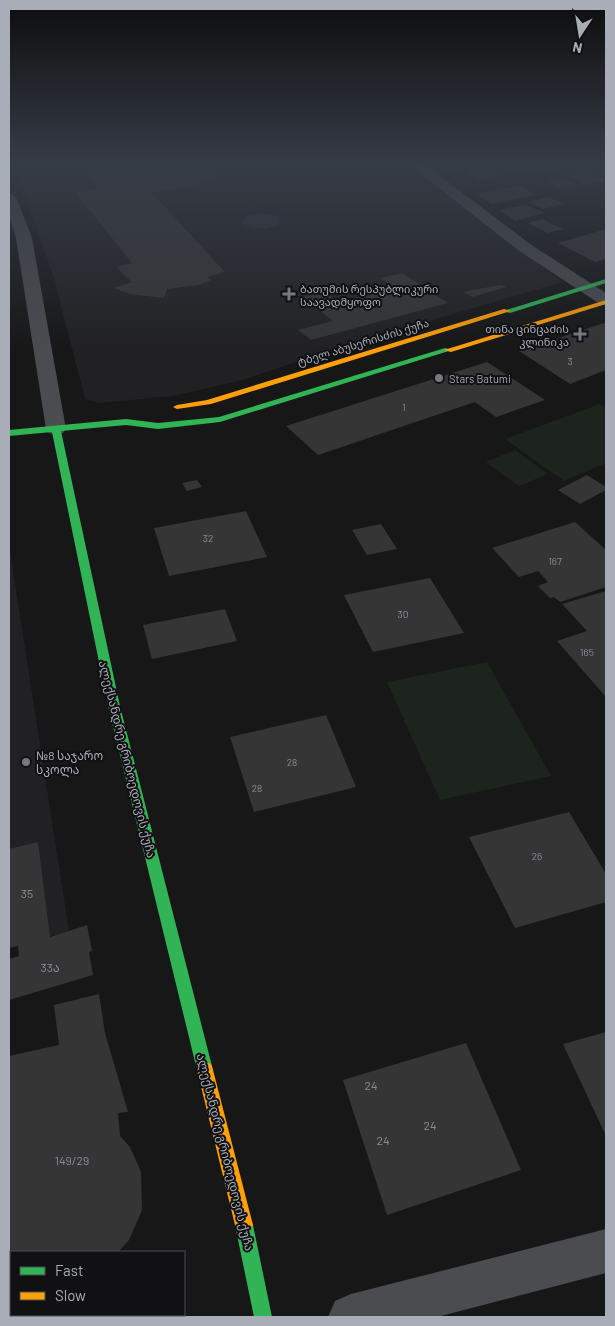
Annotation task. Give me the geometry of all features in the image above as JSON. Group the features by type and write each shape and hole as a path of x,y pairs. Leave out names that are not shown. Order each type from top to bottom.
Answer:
{"main road":[{"name":"ტბელ აბუსერისძის ქუჩა","path":"170,408 208,402 606,282"},
{"path":"9,432 126,422 158,426 220,419 606,301"},
{"path":"126,422 150,411"},
{"name":"ალექსანდრე გრიბოედოვის ქუჩა","path":"56,429 114,706 253,1260 263,1317"}],"street":[{"name":"ალექსანდრე გრიბოედოვის ქუჩა","path":"19,225 24,238 56,429"},
{"path":"495,225 524,247 606,301"},
{"path":"351,1317 606,1250"}],"shaded area":[{"name":"ბათუმის რესპუბლიკური საავადმყოფო","path":"36,225 487,225 563,282 343,346 243,380 173,396 99,403 85,399 54,278"},
{"path":"246,225 276,225 261,228"},
{"path":"600,404 606,408 606,463 564,481 505,439"},
{"path":"515,450 548,474 519,486 486,462"},
{"name":"№8 საჯარო სკოლა","path":"9,545 69,931 9,948"},
{"path":"487,662 551,776 440,800 387,682"}],"building":[{"path":"102,225 181,225 225,272 207,277 211,280 199,285 167,289 164,298 130,294 114,288 132,282 116,267 132,263"},
{"path":"532,225 554,225 563,229 548,233"},
{"path":"606,229 606,259 595,262 558,243"},
{"path":"402,273 448,303 311,340 298,330 333,321 303,297 325,292 339,302 395,288 380,278"},
{"path":"500,285 507,287 472,297 463,292"},
{"path":"604,323 606,325 606,370 570,384 519,351"},
{"path":"487,362 545,400 496,417 475,402 318,455 286,426"},
{"path":"587,475 606,487 606,490 580,504 558,490"},
{"path":"197,480 202,487 187,491 182,483"},
{"path":"246,511 267,557 169,576 154,528"},
{"path":"575,522 606,550 606,587 560,602 554,597 550,598 538,586 548,582 538,571 519,577 492,548"},
{"path":"381,524 397,549 367,555 352,530"},
{"path":"430,578 464,633 373,652 344,595"},
{"path":"606,591 606,697 557,641 587,631 562,604"},
{"path":"225,609 237,641 152,659 143,625"},
{"path":"326,715 356,787 254,812 230,737"},
{"path":"569,812 606,874 606,902 515,928 469,837"},
{"path":"38,842 50,937 87,925 92,951 89,952 93,975 9,1000 9,959 19,956 18,946 9,948 9,849"},
{"path":"99,994 105,1033 128,1112 118,1113 120,1136 130,1147 141,1172 142,1210 129,1240 119,1251 10,1251 9,1287 9,1056 59,1045 54,1005"},
{"path":"606,1032 606,1136 563,1044"},
{"path":"466,1043 521,1170 387,1215 343,1080"}],"traffic: fast":[{"path":"507,311 606,281"},
{"path":"9,433 126,422 158,426 220,419 448,350"},
{"path":"56,429 114,706 205,1070"},
{"path":"244,1225 263,1317"}],"traffic: slow":[{"path":"448,350 606,302"},
{"path":"177,407 208,402 507,311"},
{"path":"205,1070 244,1225"}],"place":[{"name":"ბათუმის რესპუბლიკური საავადმყოფო","path":"289,294"},
{"name":"თინა ცინცაძის კლინიკა","path":"580,334"},
{"name":"Stars Batumi","path":"439,378"},
{"name":"№8 საჯარო სკოლა","path":"26,762"}]}
